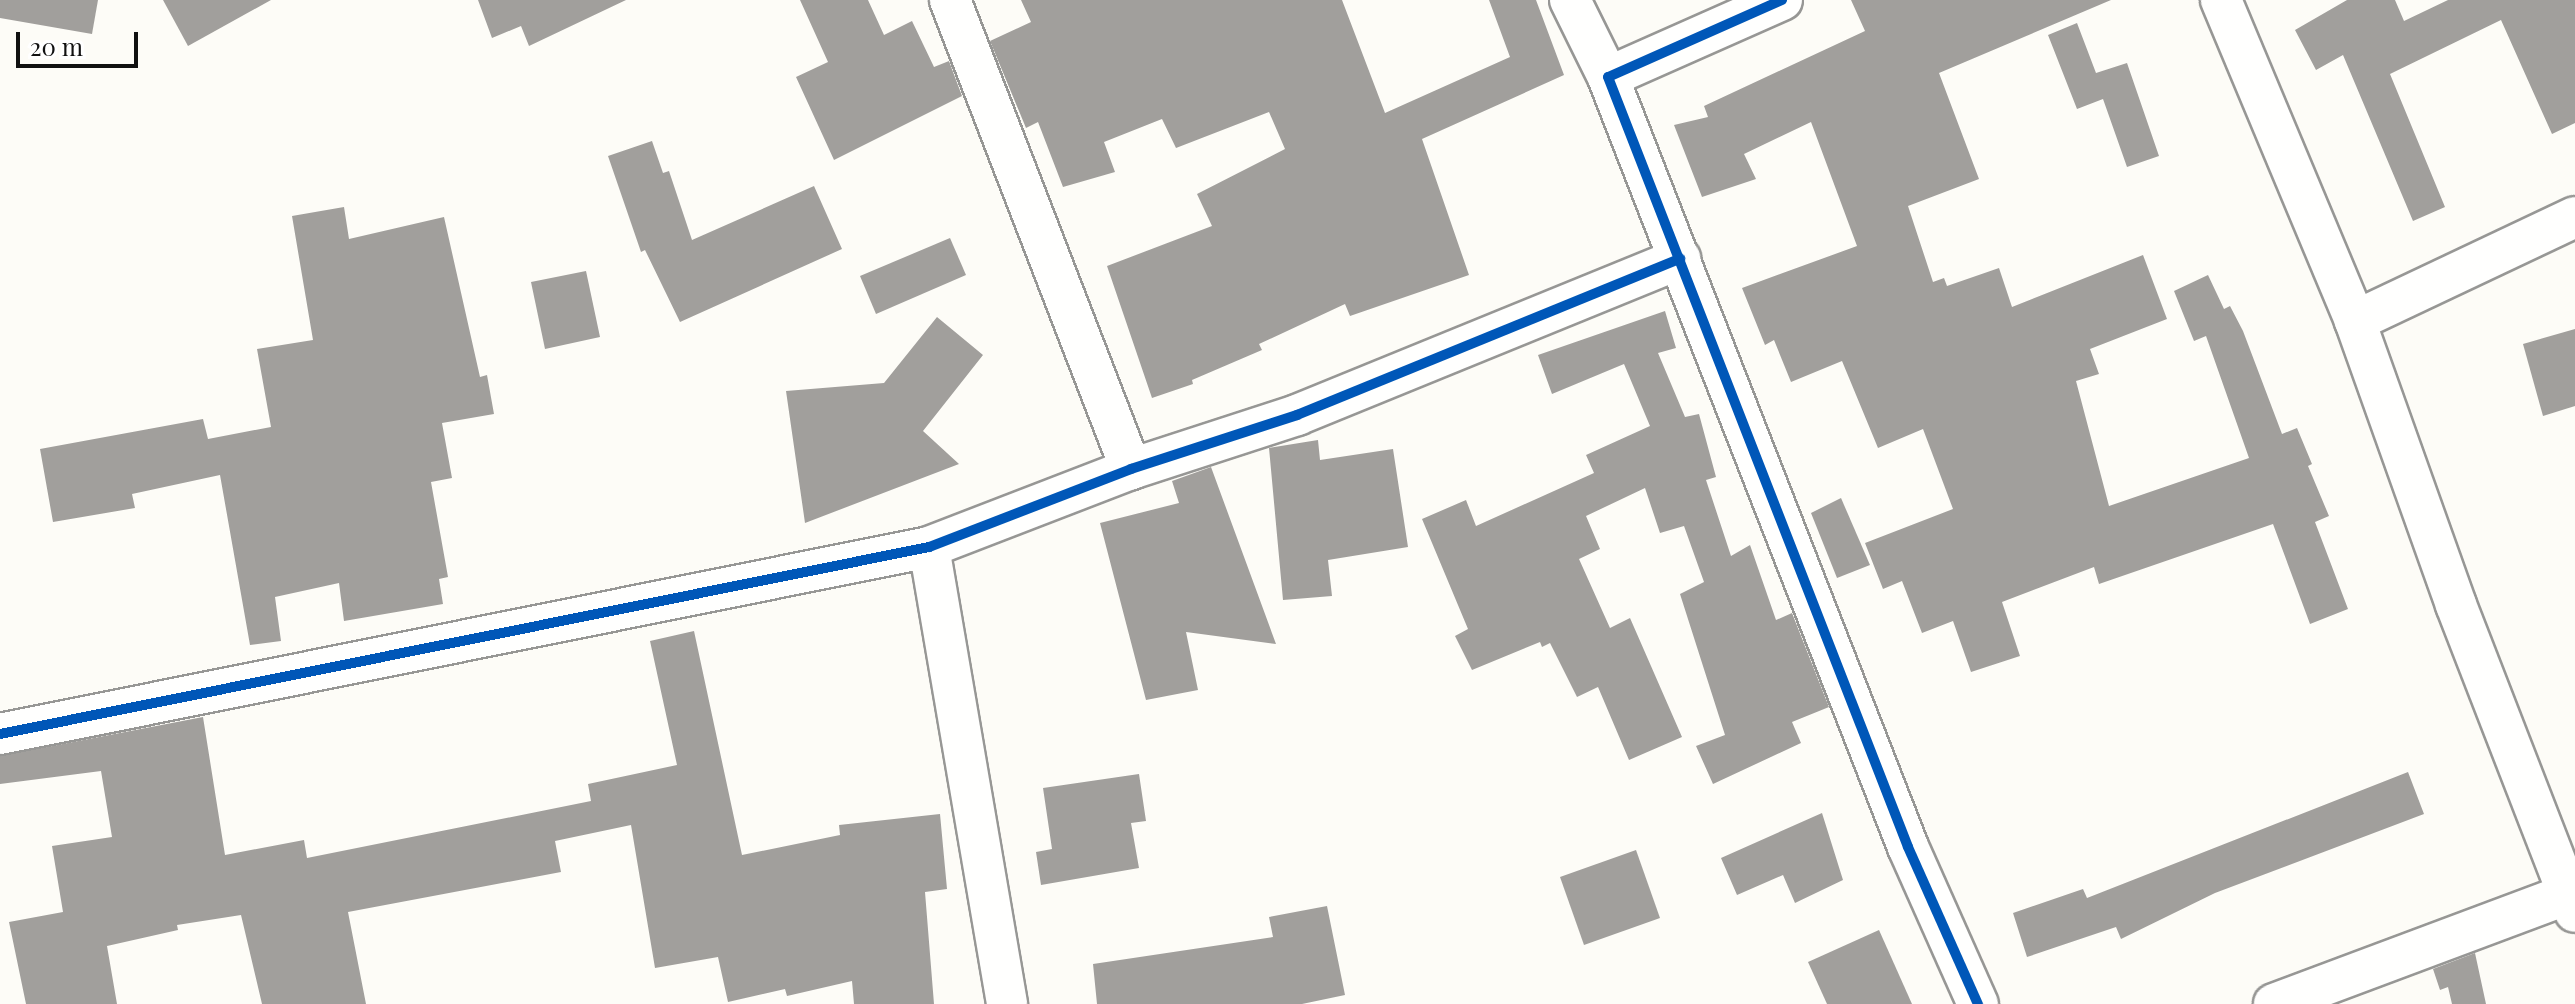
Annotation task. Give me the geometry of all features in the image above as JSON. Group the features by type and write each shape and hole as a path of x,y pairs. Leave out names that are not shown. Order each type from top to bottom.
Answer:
{"street":[{"path":"950,0 1131,469"},
{"path":"1570,0 1608,77 1908,847 1978,1004"},
{"path":"1608,77 1782,0"},
{"path":"2221,0 2355,321 2456,605 2572,903 2274,1004"},
{"path":"2355,321 2575,217"},
{"path":"0,734 929,547 1131,469 1297,415 1680,259"},
{"path":"929,547 1007,1004"}],"building":[{"path":"0,0 98,0 92,34 0,18"},
{"path":"163,0 271,0 188,46"},
{"path":"478,0 626,0 529,46 521,26 492,38"},
{"path":"800,0 868,0 884,35 912,21 934,67 949,61 962,96 834,160 796,77 828,62"},
{"path":"1021,0 1342,0 1385,113 1510,57 1489,0 1536,0 1564,75 1422,139 1469,275 1350,316 1345,304 1259,344 1262,350 1192,380 1193,384 1152,398 1107,266 1212,226 1197,194 1285,149 1269,112 1176,148 1162,119 1104,142 1115,172 1063,187 1038,122 1026,128 990,41 1031,22"},
{"path":"1851,0 2111,0 1939,73 1979,179 1908,206 1933,282 1944,278 1947,286 1999,268 2012,307 2143,255 2167,319 2090,349 2099,374 2076,381 2109,506 2249,458 2206,336 2194,341 2174,291 2208,275 2224,309 2230,306 2243,331 2282,434 2297,428 2312,464 2308,466 2329,516 2315,522 2348,609 2310,624 2273,524 2099,584 2094,567 2002,602 2020,656 1971,672 1953,621 1922,633 1902,581 1883,589 1865,543 1953,509 1923,429 1878,448 1842,361 1791,382 1774,340 1765,345 1742,288 1857,246 1811,122 1744,154 1756,179 1702,197 1674,125 1708,117 1704,106 1865,31"},
{"path":"2347,0 2395,0 2404,21 2448,0 2575,0 2575,123 2552,134 2501,20 2390,74 2445,207 2413,221 2343,55 2316,70 2295,30"},
{"path":"2077,23 2096,73 2127,63 2159,156 2127,167 2103,99 2077,109 2048,35"},
{"path":"652,141 663,173 669,171 692,240 814,186 842,249 680,322 645,250 641,252 608,156"},
{"path":"344,207 349,239 444,217 480,377 487,375 494,414 442,423 452,478 431,482 448,577 439,579 443,604 344,621 339,583 275,597 281,641 250,645 220,475 132,494 135,508 53,522 40,449 203,419 208,439 271,427 257,349 313,340 292,216"},
{"path":"950,238 966,275 876,314 860,276"},
{"path":"586,271 600,337 545,349 531,282"},
{"path":"1665,311 1676,348 1658,353 1685,417 1699,414 1716,477 1706,480 1731,556 1750,545 1776,620 1792,613 1829,707 1792,722 1801,743 1713,784 1696,746 1725,735 1680,594 1704,582 1684,526 1660,533 1645,488 1586,516 1600,549 1579,559 1610,628 1630,618 1682,737 1629,760 1598,687 1577,697 1550,643 1542,647 1540,642 1472,670 1455,636 1468,629 1422,519 1466,500 1476,526 1594,473 1586,455 1650,426 1624,364 1552,394 1538,355"},
{"path":"937,317 983,355 923,431 959,464 805,523 786,391 884,383"},
{"path":"2575,329 2575,406 2543,416 2523,344"},
{"path":"1318,440 1320,460 1393,449 1408,547 1328,560 1332,596 1283,600 1269,448"},
{"path":"1211,467 1276,644 1186,632 1198,690 1146,700 1100,523 1179,503 1172,481"},
{"path":"1841,498 1870,565 1837,578 1811,513"},
{"path":"694,631 742,855 840,835 839,825 940,814 947,889 925,892 934,1004 854,1004 852,981 787,996 785,989 728,1002 718,957 655,968 631,825 555,841 561,872 348,912 366,1004 262,1004 241,915 177,925 178,930 107,946 117,1004 26,1004 9,922 63,912 52,846 112,837 101,771 0,784 0,756 203,717 225,855 304,840 307,858 591,801 588,784 677,765 650,641"},
{"path":"2408,772 2424,814 2215,893 2121,939 2116,927 2027,957 2013,913 2083,889 2087,898"},
{"path":"1139,774 1146,821 1131,823 1139,868 1041,885 1036,852 1052,849 1043,788"},
{"path":"1822,813 1843,880 1795,903 1783,875 1737,895 1721,858"},
{"path":"1636,850 1660,918 1584,945 1560,877"},
{"path":"1327,906 1345,995 1302,1004 1097,1004 1093,964 1273,937 1269,917"},
{"path":"1879,930 1912,1004 1827,1004 1808,962"},
{"path":"2475,953 2486,1004 2452,1004 2448,987 2440,990 2433,969"}],"cycle path":[{"path":"1782,0 1608,77 1908,847 1978,1004"},
{"path":"0,734 929,547 1131,469 1297,415 1680,259"}]}
